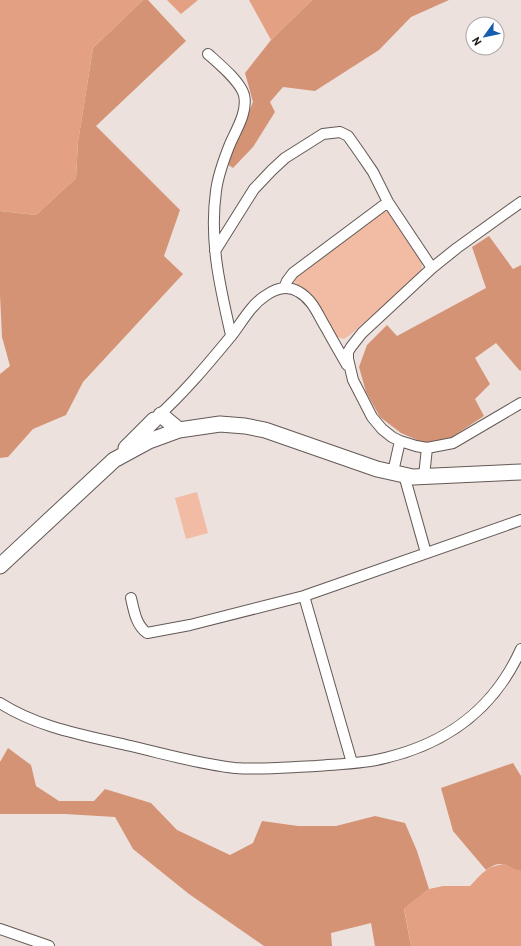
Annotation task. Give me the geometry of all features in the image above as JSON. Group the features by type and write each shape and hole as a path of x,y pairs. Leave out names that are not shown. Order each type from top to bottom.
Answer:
{"highway":[{"path":"0,566 159,416 179,430"},
{"path":"114,460 153,439 179,430 220,424 258,428 377,469 413,477 521,472"}],"street":[{"path":"208,54 238,84 244,95 240,124 219,174 214,211 214,251 220,287 231,335"},
{"path":"214,251 254,189 285,158 323,134 340,132 348,136 373,172 388,202 432,268"},
{"path":"284,288 293,273 388,202"},
{"path":"349,367 348,352 356,340 432,268 521,202"},
{"path":"153,439 150,432 159,416 195,379 252,308 264,296 275,290 284,288 293,289 307,298 349,367 357,390 372,417 382,429 400,441 427,448 446,446 459,441 521,403"},
{"path":"400,441 398,474 426,553"},
{"path":"424,476 427,448"},
{"path":"131,598 141,629 147,633 190,625 304,596 521,520"},
{"path":"304,596 352,763"},
{"path":"0,703 30,718 62,729 206,764 258,770 352,763 384,759 439,739 455,730 486,704 515,664 521,649"},
{"path":"0,929 49,946"}],"shaded area":[{"path":"0,0 143,0 93,48 78,142 76,178 36,215 0,211"},
{"path":"143,0 148,0 186,41 96,126 180,210 164,256 183,274 83,382 66,415 33,429 8,457 0,458 0,374 10,366 2,337 0,295 0,211 36,215 76,178 78,142 93,48"},
{"path":"167,0 198,0 181,14"},
{"path":"249,0 312,0 271,40"},
{"path":"312,0 449,0 411,17 379,50 315,91 283,87 270,102 275,112 253,147 233,168 227,164 253,102 245,73 271,40"},
{"path":"381,211 390,212 423,261 421,272 350,335 344,339 337,337 324,312 312,296 294,282 300,272"},
{"path":"489,236 513,269 521,265 521,370 520,371 496,343 475,358 490,384 475,399 484,416 449,439 424,443 401,433 380,417 366,392 359,367 367,345 387,325 397,336 486,288 472,247"},
{"path":"197,492 208,533 186,539 175,498"},
{"path":"8,748 31,765 36,786 59,801 94,801 105,789 151,803 177,830 230,855 253,843 262,821 298,826 336,826 375,816 405,823 417,851 429,889 404,909 411,946 375,946 371,923 331,933 332,946 264,946 189,894 133,849 115,817 65,814 0,814 0,762"},
{"path":"513,763 521,776 521,871 501,864 492,866 486,870 453,831 441,788"},
{"path":"505,864 521,871 521,946 411,946 404,908 429,889 443,886 470,886 489,868"}]}
